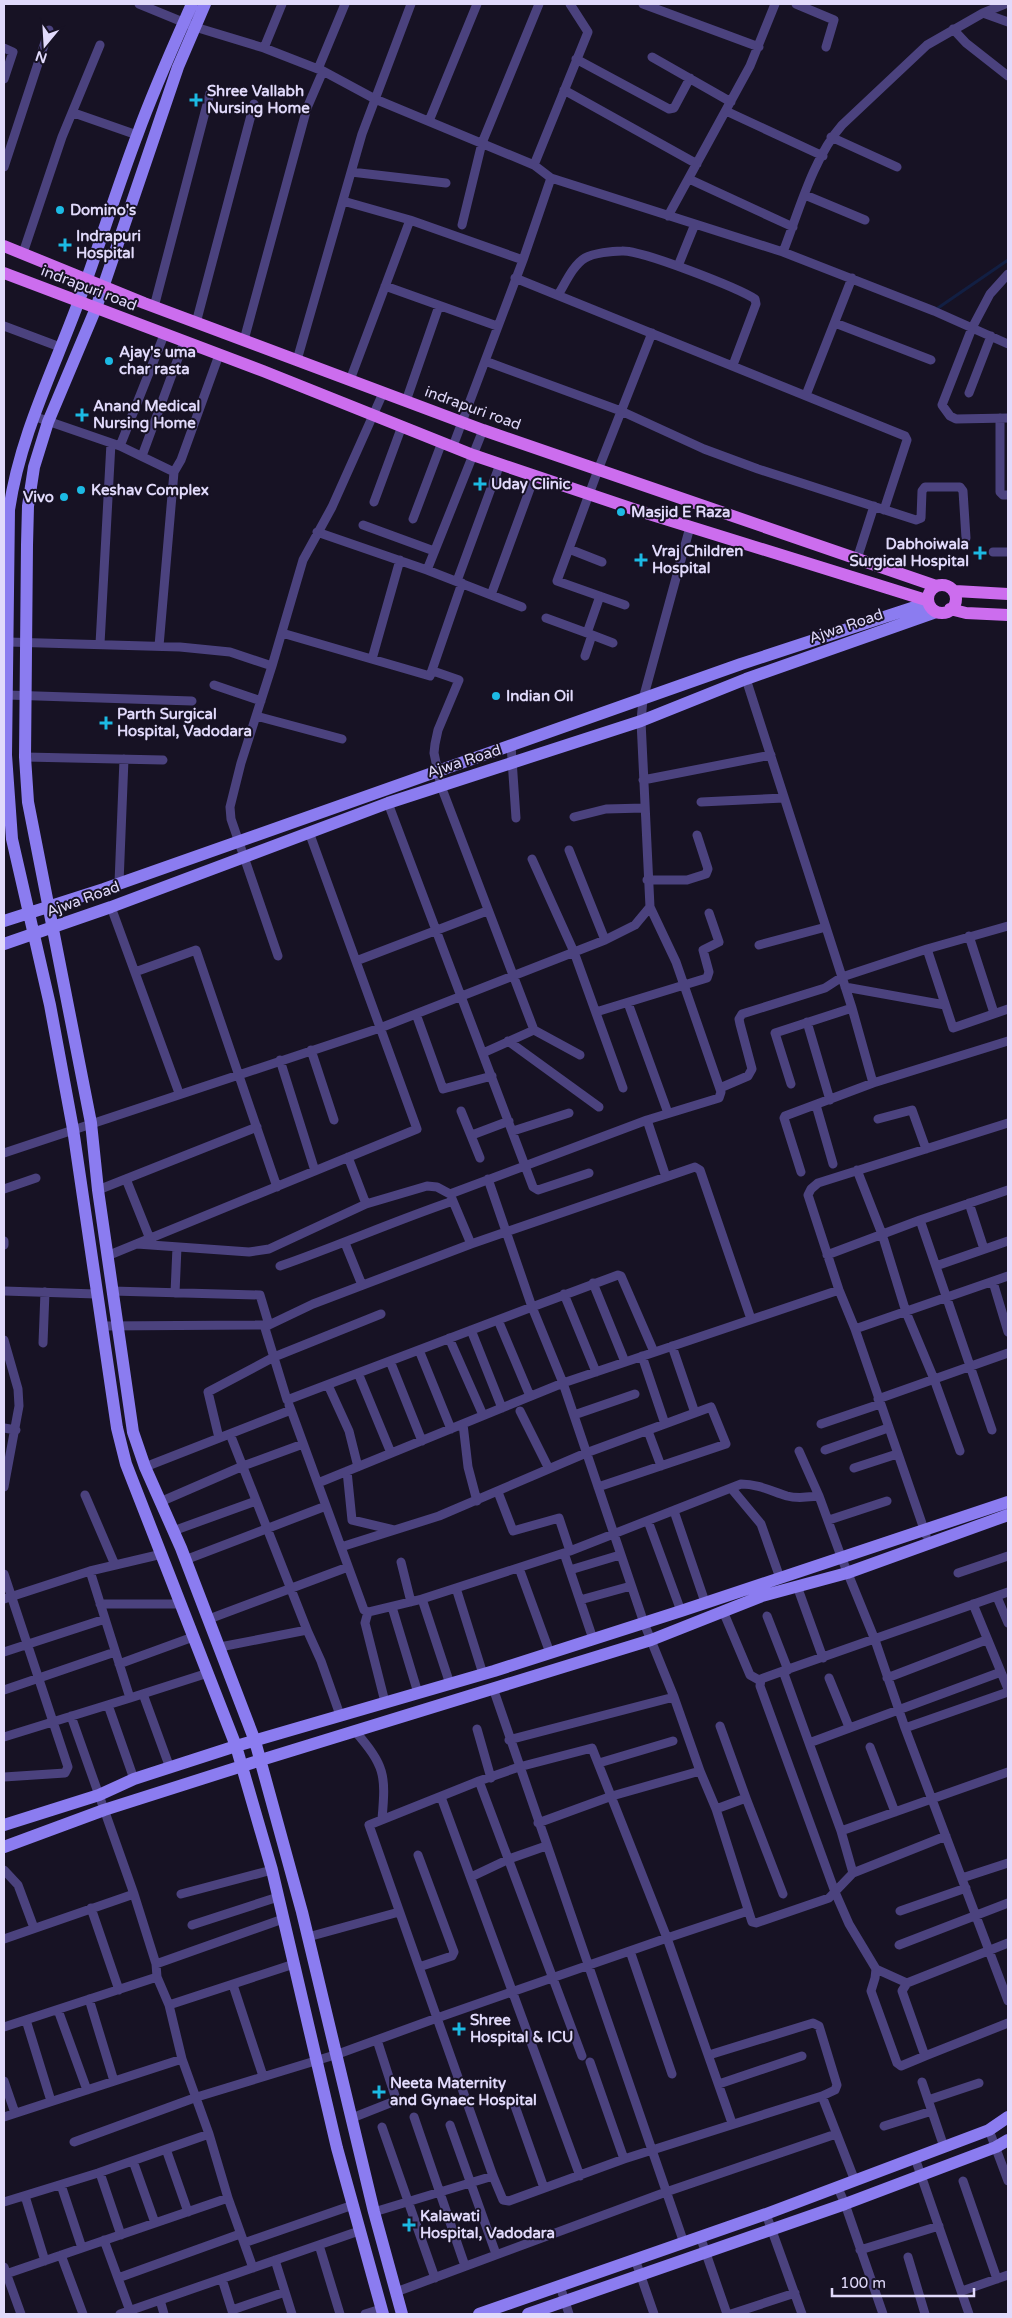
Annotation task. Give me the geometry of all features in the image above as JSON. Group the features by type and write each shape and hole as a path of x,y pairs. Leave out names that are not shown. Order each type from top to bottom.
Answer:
{"main road":[{"name":"indrapuri road","path":"4,246 154,307 406,402 936,586"},
{"name":"indrapuri road","path":"4,273 375,415 473,455 930,605"},
{"path":"955,591 956,604 950,610 944,613 930,605 930,590 936,586 947,586 955,591 1008,594"},
{"path":"950,610 966,613 1008,615"}],"street":[{"path":"139,4 189,24 264,48 321,70 375,99 534,166 551,178 783,252 852,278 1008,344"},
{"path":"192,4 178,67 104,286 48,422 30,483 26,642 28,802 47,908 53,927 91,1123 98,1190 129,1413 145,1467 209,1619 261,1760 338,2054 374,2212 402,2314"},
{"path":"205,4 189,24 165,62 137,135 79,302 33,416 8,485 10,546 6,614 8,642 6,659 6,755 12,839 28,914 35,934 73,1129 96,1294 121,1448 236,1746 272,1870 352,2205 382,2312 365,2314"},
{"path":"264,48 282,4"},
{"path":"244,340 307,108 345,4"},
{"path":"297,360 351,172 375,99 411,4"},
{"path":"429,121 477,4"},
{"path":"462,225 482,143 539,4"},
{"path":"534,166 588,32 570,4"},
{"path":"643,4 661,7 759,47"},
{"path":"668,216 759,47 773,4"},
{"path":"796,4 834,20 826,47"},
{"path":"783,252 805,195 831,137 864,103 920,51 953,29 1005,4"},
{"path":"983,13 1008,22"},
{"path":"953,29 966,43 1008,76"},
{"path":"4,167 49,30"},
{"path":"23,253 62,137 74,113 100,45"},
{"path":"4,48 13,52 4,78"},
{"path":"652,57 731,102"},
{"path":"576,58 669,109 674,108 690,78"},
{"path":"564,90 697,164"},
{"path":"154,307 210,93"},
{"path":"196,323 254,104"},
{"path":"726,111 823,156"},
{"path":"74,113 137,135"},
{"path":"831,137 897,167"},
{"path":"351,172 446,183"},
{"path":"413,519 447,444 462,422 514,278 523,260 551,178"},
{"path":"689,179 793,227"},
{"path":"805,195 865,220"},
{"path":"343,201 410,220 523,260"},
{"path":"350,380 410,220"},
{"path":"678,266 695,224"},
{"path":"558,295 580,262 592,256 624,250 678,266 755,300 756,304 732,365"},
{"path":"1008,274 990,294 972,328 942,405 950,416 956,419 1004,418 1004,457 1000,492 1003,495 1008,495"},
{"path":"514,278 905,436 907,440 884,510"},
{"path":"806,395 852,278"},
{"path":"385,286 497,326"},
{"path":"406,402 439,306"},
{"path":"835,323 931,360"},
{"path":"4,326 60,347"},
{"path":"625,605 558,581 589,493 652,333"},
{"path":"120,446 164,335"},
{"path":"969,393 991,336"},
{"path":"142,456 184,342"},
{"path":"159,646 174,472 181,460 219,355"},
{"path":"485,361 621,411 740,462 918,520 921,518 922,491 925,487 960,487 963,491 966,538"},
{"path":"278,956 245,855 231,819 230,807 241,763 303,560 332,508 384,393"},
{"path":"33,416 120,446 174,472"},
{"path":"374,502 402,426"},
{"path":"427,570 483,430"},
{"path":"100,644 110,443"},
{"path":"282,633 428,676 433,671 460,582 500,464"},
{"path":"491,595 535,475"},
{"path":"857,560 874,506"},
{"path":"364,525 434,551"},
{"path":"280,1266 345,1243 525,1164 647,1120 719,1098 722,1094 676,962 650,907 647,880 641,720 643,698 690,526"},
{"path":"317,532 400,560 522,607"},
{"path":"10,546 27,545"},
{"path":"569,550 602,562"},
{"path":"993,552 1008,552"},
{"path":"372,659 400,560"},
{"path":"585,656 600,596"},
{"name":"Ajwa Road","path":"4,944 111,907 245,855 388,803 641,720 930,605"},
{"name":"Ajwa Road","path":"4,921 119,883 643,698 930,605"},
{"path":"546,618 614,643"},
{"path":"8,642 159,646 230,652 272,666"},
{"path":"433,671 460,680 438,730 434,753 441,786 487,911 534,1030 580,1055"},
{"path":"746,679 852,1008 873,1084"},
{"path":"214,685 261,701"},
{"path":"7,696 192,700"},
{"path":"256,716 342,740"},
{"path":"510,745 516,818"},
{"path":"643,780 770,756"},
{"path":"26,757 163,760"},
{"path":"119,883 124,759"},
{"path":"701,802 784,798"},
{"path":"388,803 533,1186 538,1190 588,1173"},
{"path":"574,817 606,809 644,808"},
{"path":"107,1256 417,1129 309,832"},
{"path":"647,880 687,880 706,874 708,869 697,835"},
{"path":"569,850 605,940"},
{"path":"532,859 574,952 623,1088"},
{"path":"111,907 179,1093"},
{"path":"4,1153 179,1093 380,1028 605,940 635,925 650,907"},
{"path":"356,961 487,911"},
{"path":"596,1012 708,978 709,975 703,950 719,942 709,913"},
{"path":"720,1088 748,1076 752,1069 739,1019 742,1014 825,988 842,977 969,936 1008,926"},
{"path":"759,945 826,927"},
{"path":"969,936 994,1013"},
{"path":"927,949 954,1028 1008,1009"},
{"path":"135,972 196,950 277,1187"},
{"path":"845,987 945,1005"},
{"path":"628,1003 668,1113"},
{"path":"792,1084 775,1033 852,1008"},
{"path":"416,1014 443,1089 492,1076"},
{"path":"807,1022 830,1100"},
{"path":"483,1053 534,1030"},
{"path":"508,1041 599,1107"},
{"path":"802,1172 784,1117 873,1084 1008,1041"},
{"path":"311,1050 334,1120"},
{"path":"280,1060 315,1171"},
{"path":"816,1105 833,1164"},
{"path":"878,1119 912,1110 926,1149"},
{"path":"461,1111 480,1158"},
{"path":"513,1131 570,1113"},
{"path":"647,1120 666,1177"},
{"path":"472,1135 509,1121"},
{"path":"927,1537 855,1329 838,1290 808,1195 811,1189 818,1183 1008,1123"},
{"path":"98,1190 257,1127"},
{"path":"348,1157 366,1204"},
{"path":"101,1326 266,1325 313,1304 471,1244 695,1167 700,1170 751,1319"},
{"path":"857,1170 882,1234 906,1312 934,1379 960,1452"},
{"path":"4,1189 36,1178"},
{"path":"126,1179 150,1239"},
{"path":"488,1179 532,1307 563,1383 644,1623 716,1809 752,1922 756,1923 829,1898 853,1874 946,1836"},
{"path":"137,1244 249,1252 269,1249 366,1204 427,1186 437,1187 451,1197 471,1244"},
{"path":"828,1255 920,1220 1008,1190"},
{"path":"969,1203 984,1249"},
{"path":"920,1220 992,1430"},
{"path":"936,1266 1008,1241"},
{"path":"345,1243 362,1285"},
{"path":"175,1293 177,1247"},
{"path":"287,1400 614,1275 621,1276 654,1352"},
{"path":"855,1329 1008,1276"},
{"path":"993,1282 1008,1332"},
{"path":"593,1283 625,1362"},
{"path":"318,1483 563,1383 838,1290"},
{"path":"4,1291 96,1294"},
{"path":"112,1291 260,1295 274,1357 287,1400 364,1610 368,1612 422,1599 567,1552 741,1484 750,1484 800,1498 819,1496"},
{"path":"43,1343 45,1292"},
{"path":"564,1294 596,1372"},
{"path":"219,1438 208,1392 274,1357 381,1314"},
{"path":"498,1320 530,1396"},
{"path":"471,1330 502,1408"},
{"path":"449,1338 483,1416"},
{"path":"4,1340 18,1389 19,1406 4,1487"},
{"path":"672,1346 695,1413"},
{"path":"419,1350 451,1429"},
{"path":"820,1424 934,1379 1008,1353"},
{"path":"642,1356 665,1424"},
{"path":"390,1361 422,1441"},
{"path":"358,1373 391,1453"},
{"path":"328,1385 349,1431 358,1467"},
{"path":"574,1415 635,1394"},
{"path":"341,1547 439,1516 586,1454 711,1407 726,1444 598,1488"},
{"path":"145,1467 291,1410"},
{"path":"520,1411 550,1470"},
{"path":"463,1424 470,1482 477,1501"},
{"path":"4,1428 16,1430"},
{"path":"825,1450 888,1428"},
{"path":"648,1431 661,1466"},
{"path":"230,1434 321,1661 340,1715"},
{"path":"160,1502 242,1466 303,1444"},
{"path":"799,1451 829,1520 847,1573 875,1640 905,1728 976,1915 1005,1982 1008,2001"},
{"path":"854,1468 898,1454"},
{"path":"347,1471 352,1520 394,1530"},
{"path":"731,1488 761,1524 780,1578"},
{"path":"498,1492 513,1531 559,1518 570,1570 593,1639"},
{"path":"85,1495 115,1565"},
{"path":"173,1532 256,1501"},
{"path":"829,1520 886,1501"},
{"path":"4,1846 104,1810 242,1766 651,1640 762,1596 847,1573 1008,1502"},
{"path":"185,1560 326,1506"},
{"path":"674,1510 705,1602"},
{"path":"4,1825 99,1795 140,1778 236,1746 483,1674 780,1578 842,1559 1008,1515"},
{"path":"648,1521 681,1611"},
{"path":"7,1598 90,1571 162,1554"},
{"path":"570,1570 620,1555"},
{"path":"958,1573 1008,1556"},
{"path":"401,1562 411,1602"},
{"path":"209,1619 348,1567"},
{"path":"519,1568 550,1653"},
{"path":"90,1571 130,1698"},
{"path":"4,1574 7,1598 39,1678 67,1764 65,1773 4,1777"},
{"path":"580,1600 631,1586"},
{"path":"797,1586 823,1658"},
{"path":"456,1588 483,1674"},
{"path":"759,1680 1008,1592"},
{"path":"997,1597 1008,1624"},
{"path":"422,1599 450,1684"},
{"path":"100,1604 180,1604"},
{"path":"905,1728 1008,1690 986,1640 973,1604"},
{"path":"392,1607 418,1692"},
{"path":"723,1611 750,1675 759,1680 835,1892 849,1924 876,1969 907,1983"},
{"path":"368,1612 365,1623 385,1702"},
{"path":"767,1616 809,1743 841,1831 853,1874"},
{"path":"4,1652 105,1619"},
{"path":"220,1647 307,1630"},
{"path":"119,1664 194,1637"},
{"path":"887,1678 986,1640"},
{"path":"4,1690 115,1652"},
{"path":"809,1743 899,1708 1001,1672"},
{"path":"4,1737 208,1673"},
{"path":"829,1678 849,1727"},
{"path":"493,1688 509,1740 684,2243"},
{"path":"143,1694 170,1768"},
{"path":"509,1740 674,1697"},
{"path":"108,1705 140,1778 152,1795"},
{"path":"72,1716 134,1894 156,1964 157,1977 169,2005 182,2059 210,2134 228,2198 253,2268"},
{"path":"720,1726 784,1894"},
{"path":"477,1729 491,1778"},
{"path":"355,1731 375,1755 381,1767 384,1787 382,1819"},
{"path":"599,1763 673,1741"},
{"path":"870,1747 894,1812"},
{"path":"708,2055 809,2022 816,2024 837,2085 833,2092 822,2096 732,2123 506,2201 503,2200 368,1827 371,1823 479,1781 519,1767 593,1748 667,1938 708,2055 719,2084 732,2123"},
{"path":"538,1823 612,1796 700,1771"},
{"path":"841,1831 1008,1772"},
{"path":"479,1781 554,1976 582,2056"},
{"path":"441,1797 580,2176"},
{"path":"716,1809 746,1798"},
{"path":"471,1877 509,1859 546,1846"},
{"path":"418,1856 454,1952 452,1956 419,1968"},
{"path":"962,1878 1008,1863"},
{"path":"4,1870 18,1885 34,1928"},
{"path":"181,1894 272,1870"},
{"path":"900,1911 966,1888"},
{"path":"4,1939 134,1894"},
{"path":"192,1925 278,1897"},
{"path":"899,1946 1008,1903"},
{"path":"91,1908 119,1990"},
{"path":"74,2142 197,2097 338,2054 554,1976 748,1911"},
{"path":"308,1937 399,1912"},
{"path":"156,1964 283,1919"},
{"path":"925,2056 903,1996 903,1988 907,1983 1008,1943"},
{"path":"630,1951 672,2074"},
{"path":"169,2005 294,1964"},
{"path":"876,1969 871,1991 897,2063 901,2066 1008,2023"},
{"path":"4,2027 157,1977"},
{"path":"233,1984 263,2076"},
{"path":"89,1999 114,2081"},
{"path":"58,2010 87,2090"},
{"path":"26,2020 51,2101"},
{"path":"352,2118 396,2099 377,2040"},
{"path":"719,2084 802,2056"},
{"path":"4,2117 182,2059"},
{"path":"590,2062 624,2159"},
{"path":"4,2081 15,2113"},
{"path":"922,2082 944,2147"},
{"path":"928,2100 979,2083"},
{"path":"822,2096 855,2180"},
{"path":"515,2106 544,2188"},
{"path":"884,2126 932,2111"},
{"path":"414,2117 465,2266"},
{"path":"479,2314 838,2188 989,2130 1008,2118"},
{"path":"450,2125 496,2254"},
{"path":"382,2127 434,2278"},
{"path":"989,2130 1008,2181"},
{"path":"4,2202 61,2185 210,2134"},
{"path":"396,2292 666,2192 836,2134"},
{"path":"528,2314 845,2204 996,2147 1008,2140"},
{"path":"166,2149 188,2212"},
{"path":"914,2158 969,2314"},
{"path":"133,2161 155,2223"},
{"path":"100,2172 121,2235"},
{"path":"374,2212 493,2176"},
{"path":"963,2182 997,2278"},
{"path":"61,2185 82,2248"},
{"path":"838,2188 883,2314"},
{"path":"25,2196 45,2260"},
{"path":"21,2314 8,2291 5,2271 61,2255 228,2198"},
{"path":"244,2243 352,2205"},
{"path":"766,2214 802,2314"},
{"path":"860,2250 939,2226"},
{"path":"120,2314 137,2311 160,2300 359,2231"},
{"path":"118,2278 240,2234"},
{"path":"700,2236 727,2314"},
{"path":"104,2240 118,2278 137,2311"},
{"path":"318,2245 340,2314"},
{"path":"61,2255 83,2314"},
{"path":"908,2256 925,2314"},
{"path":"635,2259 654,2314"},
{"path":"275,2260 292,2314"},
{"path":"962,2292 1008,2275"},
{"path":"222,2278 233,2312 285,2292"},
{"path":"560,2286 569,2314"},
{"path":"731,2314 751,2311 795,2293"},
{"path":"160,2300 164,2314"}],"waterway":[{"path":"935,310 1008,260"}],"place":[{"name":"Shree Vallabh Nursing Home","path":"196,100"},
{"name":"Domino's","path":"60,210"},
{"name":"Indrapuri Hospital","path":"65,245"},
{"name":"Ajay's uma char rasta","path":"109,361"},
{"name":"Anand Medical Nursing Home","path":"82,415"},
{"name":"Uday Clinic","path":"480,484"},
{"name":"Keshav Complex","path":"81,490"},
{"name":"Vivo","path":"64,497"},
{"name":"Masjid E Raza","path":"621,512"},
{"name":"Dabhoiwala Surgical Hospital","path":"980,553"},
{"name":"Vraj Children Hospital","path":"641,560"},
{"name":"Indian Oil","path":"496,696"},
{"name":"Parth Surgical Hospital, Vadodara","path":"106,723"},
{"name":"Shree Hospital & ICU","path":"459,2029"},
{"name":"Neeta Maternity and Gynaec Hospital","path":"379,2092"},
{"name":"Kalawati Hospital, Vadodara","path":"409,2225"}]}
